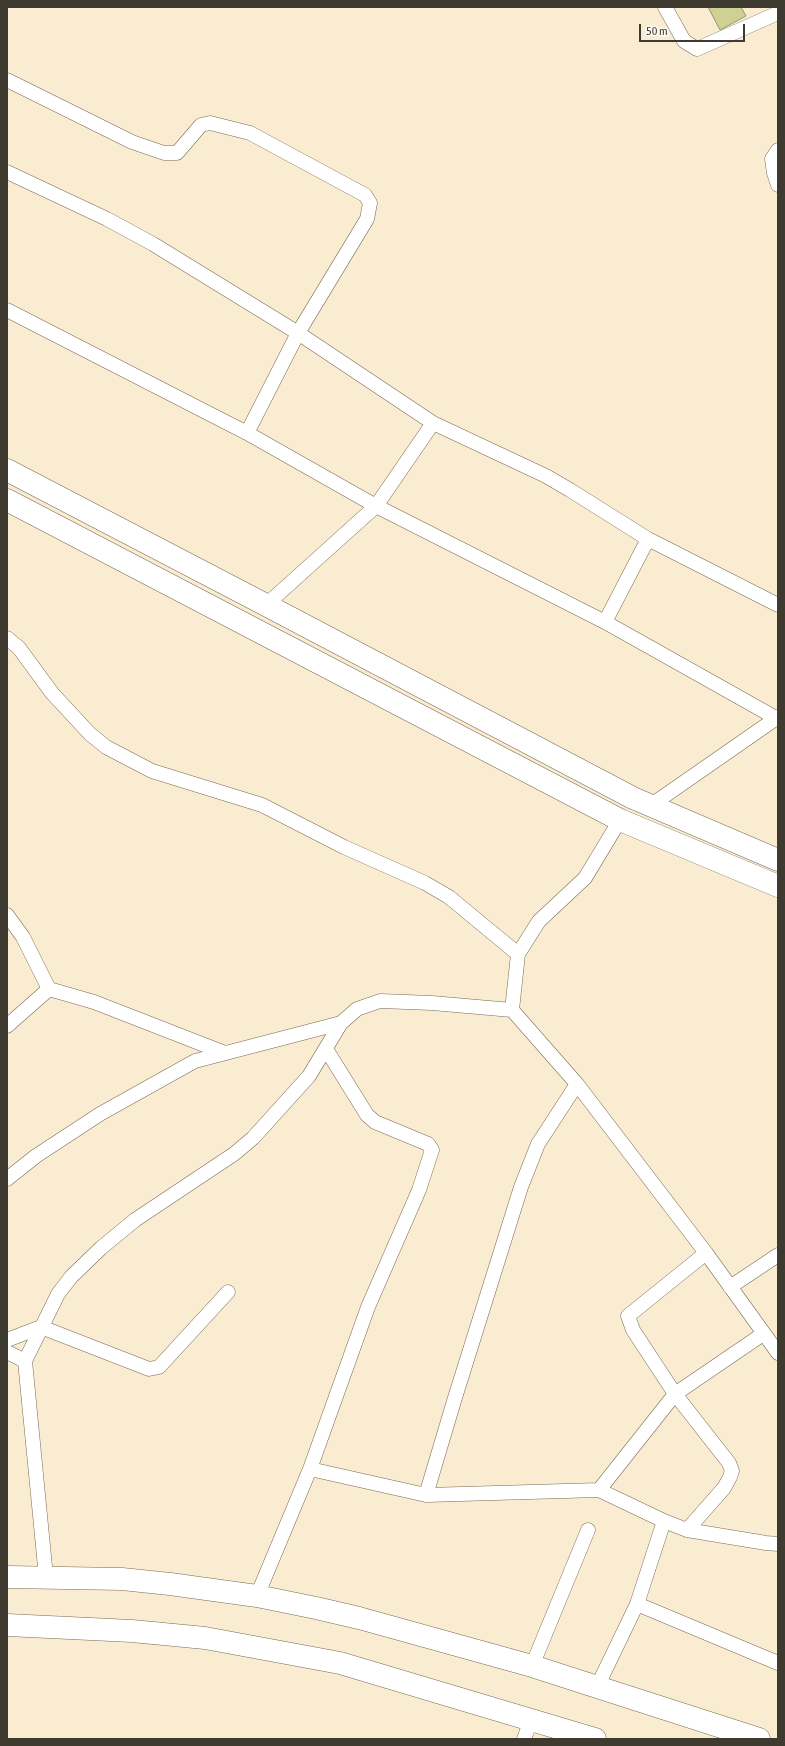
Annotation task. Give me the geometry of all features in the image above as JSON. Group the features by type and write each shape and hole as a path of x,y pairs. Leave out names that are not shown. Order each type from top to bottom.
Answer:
{"main road":[{"path":"7,470 650,806 778,860"},
{"path":"7,500 620,820 778,886"},
{"path":"7,1577 122,1579 257,1596 359,1618 532,1666 759,1739"},
{"path":"7,1625 132,1631 205,1638 252,1646 347,1665 527,1729 596,1739"}],"street":[{"path":"665,7 684,41 697,49 778,13"},
{"path":"7,80 132,142 164,153 177,153 201,124 217,124 250,133 365,195 370,203 367,220 298,333 248,433"},
{"path":"778,150 772,159 778,185"},
{"path":"7,172 106,219 153,244 298,333 433,423 558,483 648,539 778,605"},
{"path":"7,310 248,433 376,506 606,622 777,717 650,806"},
{"path":"266,604 376,506 433,423"},
{"path":"606,622 648,539"},
{"path":"7,638 19,648 52,694 90,734 106,747 152,771 262,805 344,847 425,883 448,897 518,954"},
{"path":"512,1010 518,954 539,921 585,878 620,820"},
{"path":"7,915 23,937 49,989 94,1002 225,1053"},
{"path":"7,1026 49,989"},
{"path":"46,1577 25,1361 58,1294 76,1272 101,1248 135,1220 234,1154 253,1138 309,1076 340,1023 357,1009 380,1001 432,1003 512,1010 577,1084 706,1253 778,1353"},
{"path":"7,1179 36,1156 100,1114 195,1061 340,1023"},
{"path":"257,1596 310,1469 368,1307 419,1190 432,1150 428,1144 375,1122 367,1115 326,1049"},
{"path":"426,1495 521,1187 538,1144 577,1084"},
{"path":"687,1530 724,1488 732,1471 729,1463 675,1394 633,1330 628,1316 706,1253"},
{"path":"730,1287 778,1255"},
{"path":"7,1340 41,1327 149,1369 159,1367 228,1292"},
{"path":"599,1490 675,1394 763,1334"},
{"path":"7,1352 25,1361"},
{"path":"310,1469 426,1495 599,1490 664,1521 687,1530 778,1544"},
{"path":"597,1687 637,1604 664,1521"},
{"path":"532,1666 588,1530"},
{"path":"637,1604 778,1663"}],"building":[{"path":"708,7 741,7 746,16 720,30"}]}
